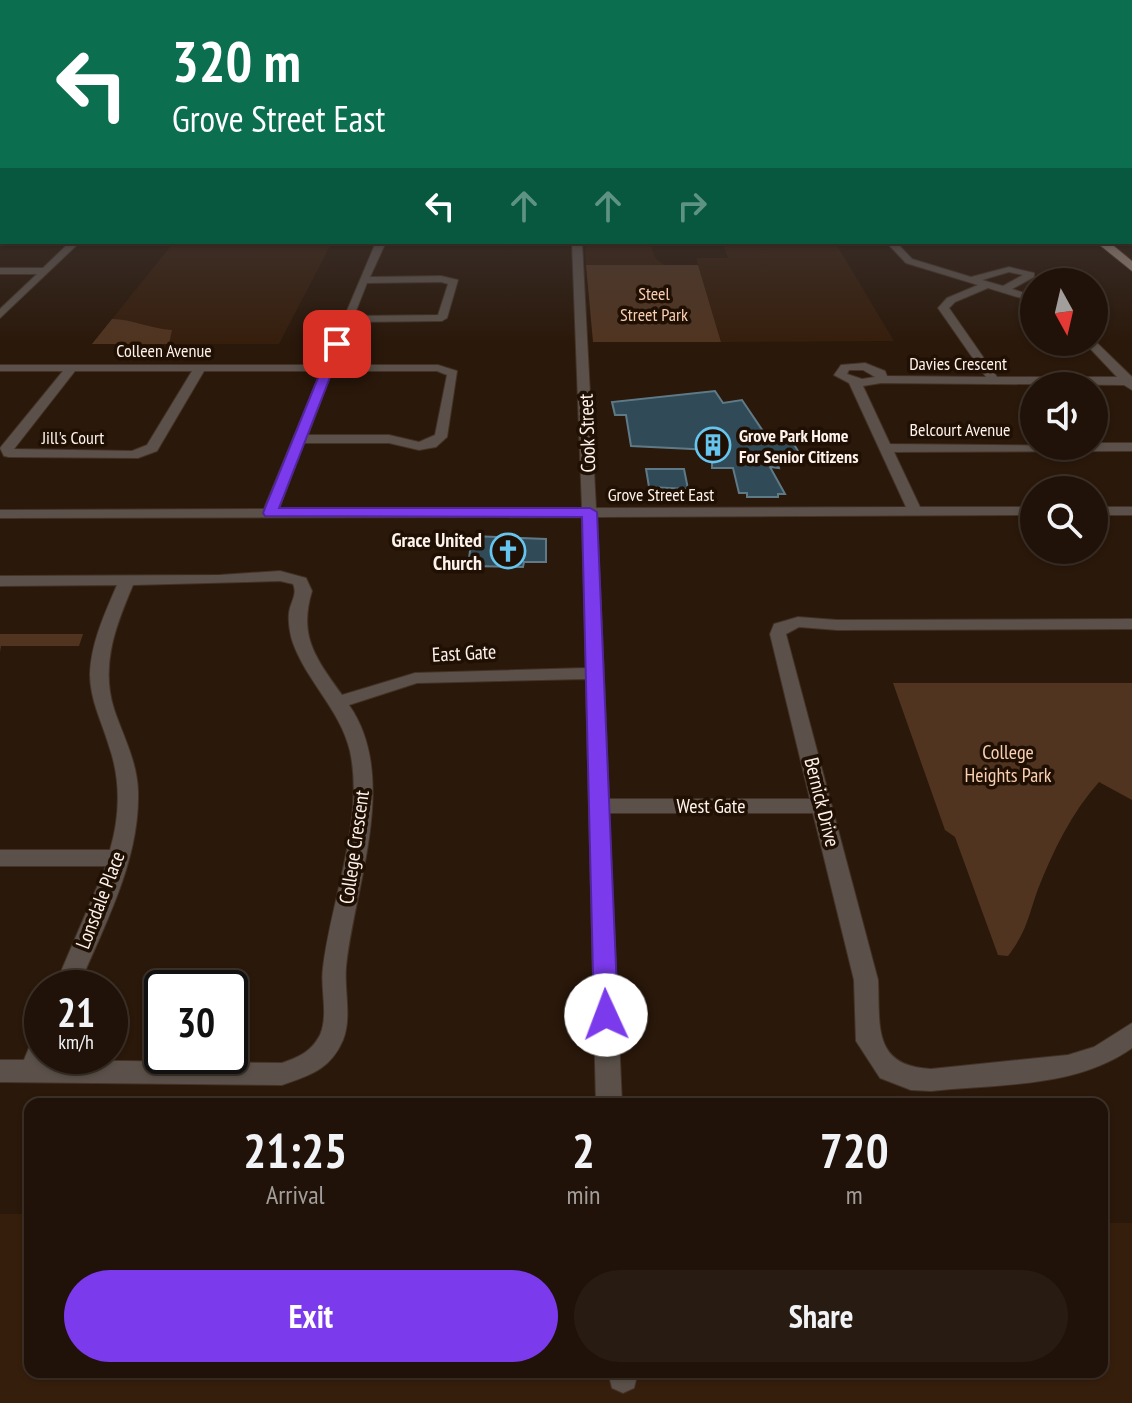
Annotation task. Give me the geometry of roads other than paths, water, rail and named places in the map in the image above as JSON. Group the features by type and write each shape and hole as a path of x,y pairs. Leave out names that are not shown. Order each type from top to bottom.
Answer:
{"main road":[{"path":"1104,244 1132,267"}],"street":[{"path":"0,315 73,244"},
{"path":"270,513 380,244"},
{"name":"Cook Street","path":"577,244 590,512 609,1098"},
{"path":"893,244 909,261 1020,295"},
{"path":"972,280 1004,269 1021,270 1031,275 1003,290"},
{"path":"0,271 45,271"},
{"path":"348,319 442,318 454,282 441,279 363,280"},
{"path":"988,285 951,300 943,308 994,381"},
{"path":"1104,356 1131,383"},
{"name":"Davies Crescent","path":"881,379 881,373 872,368 858,365 841,369 840,375 855,382 881,379 1131,383"},
{"name":"Colleen Avenue","path":"0,368 438,368 451,371 453,377 441,437 431,444 419,446 389,439 300,439"},
{"name":"Jill's Court","path":"72,368 7,448 9,453 119,455 144,452 152,448 200,368"},
{"path":"855,382 915,512"},
{"name":"Belcourt Avenue","path":"884,448 1132,447"},
{"name":"Grove Street East","path":"0,514 1020,511"},
{"path":"1108,511 1132,511"},
{"name":"College Crescent","path":"0,581 220,580 280,576 300,581 304,591 297,614 301,642 314,668 339,702 354,734 364,772 365,793 358,846 334,970 336,1011 332,1037 324,1052 314,1062 282,1074 128,1072"},
{"name":"Lonsdale Place","path":"73,970 119,858 127,814 126,764 106,712 98,675 105,630 127,581"},
{"name":"Bernick Drive","path":"1132,624 798,622 780,628 778,634 866,980 868,1041 889,1070 911,1079 931,1080 1068,1066 1101,1056 1132,1034"},
{"name":"East Gate","path":"339,702 415,678 594,673"},
{"name":"West Gate","path":"598,806 823,806"},
{"path":"0,858 119,858"},
{"name":"College Crescent","path":"0,1071 24,1071"}],"place":[{"name":"Grove Park Home For Senior Citizens","path":"713,445"},
{"name":"Grace United Church","path":"508,551"}],"park label":[{"name":"Steel Street Park","path":"654,303"},
{"name":"College Heights Park","path":"1008,764"}]}
